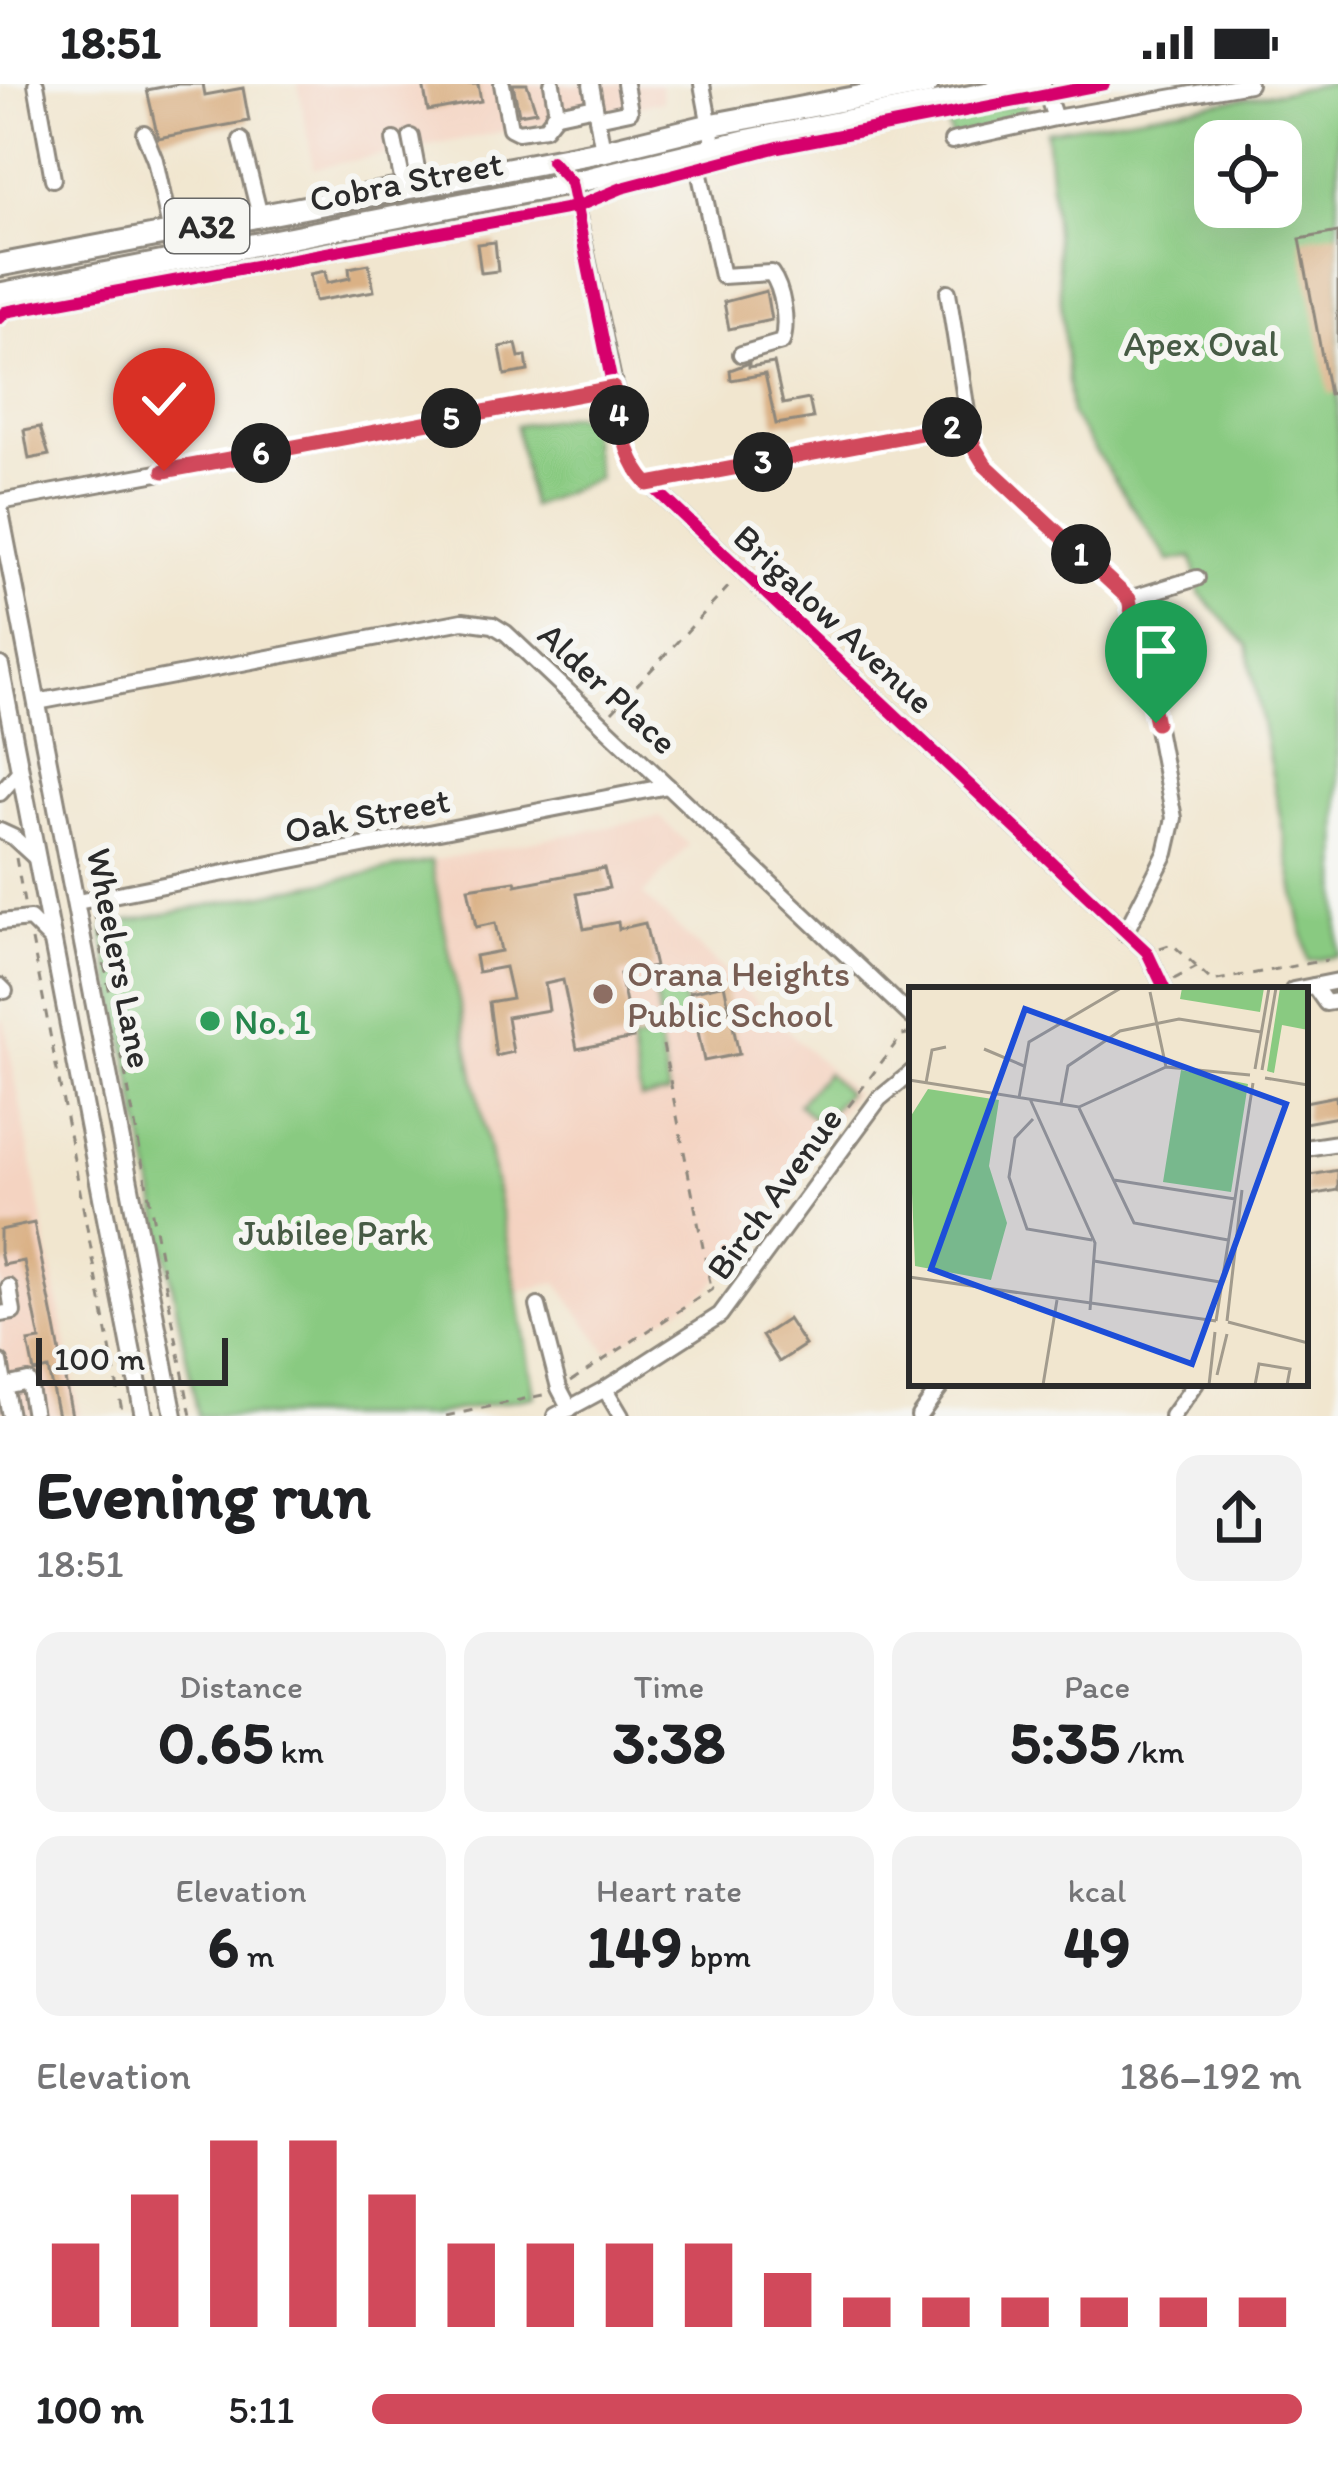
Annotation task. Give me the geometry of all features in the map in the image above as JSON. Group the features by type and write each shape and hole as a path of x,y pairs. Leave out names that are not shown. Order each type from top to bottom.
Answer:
{"highway":[{"name":"Cobra Street","path":"0,294 571,183 927,84"},
{"name":"Cobra Street","path":"0,265 603,151 706,142 1039,84"}],"main road":[{"name":"Wheelers Lane","path":"0,512 84,901 174,1416"},
{"name":"Wheelers Lane","path":"0,666 144,1416"}],"street":[{"path":"36,84 53,179"},
{"path":"502,84 508,120 517,123 557,113 630,111 625,84"},
{"path":"552,84 557,113"},
{"path":"591,84 603,151"},
{"path":"702,84 722,276 759,272 771,274 778,283 785,332 782,342 741,354"},
{"path":"1039,84 1054,118"},
{"path":"952,141 1249,84"},
{"path":"144,134 155,160 171,232"},
{"path":"411,137 412,187"},
{"path":"241,140 260,216"},
{"path":"394,140 412,187"},
{"path":"551,161 571,183"},
{"name":"Brigalow Avenue","path":"571,183 613,388 637,472 1147,952 1164,987"},
{"path":"948,292 974,447 985,465 1129,599 1138,628 1174,818 1166,853 1125,933"},
{"path":"0,502 613,388"},
{"path":"648,484 969,424"},
{"path":"1129,599 1197,578"},
{"name":"Alder Place","path":"38,702 463,620 493,625 603,722 909,1014"},
{"path":"0,793 19,772"},
{"name":"Oak Street","path":"84,901 668,787"},
{"path":"6,834 37,858"},
{"path":"26,917 43,887"},
{"path":"0,922 26,917 37,922 54,944"},
{"path":"1308,987 1338,981"},
{"path":"1314,986 1327,1003 1338,1001"},
{"name":"Birch Avenue","path":"555,1416 720,1315 879,1099 909,1074"},
{"path":"1308,1147 1338,1142"},
{"path":"0,1314 13,1312 9,1287"},
{"path":"538,1306 559,1388 570,1409"},
{"path":"0,1362 10,1416"},
{"path":"4,1386 28,1382 34,1416"},
{"path":"919,1416 941,1386"},
{"path":"1172,1416 1194,1386"},
{"path":"605,1389 621,1416"}],"path":[{"path":"603,722 741,573"},
{"path":"6,834 123,1416"},
{"path":"84,901 190,1416"},
{"path":"1147,952 1172,944 1212,981 1332,959"},
{"path":"1314,986 1332,959"},
{"path":"446,1416 535,1399 559,1388 711,1290 902,1035 909,1034"},
{"path":"663,1045 711,1290"}],"shaded area":[{"path":"298,84 660,84 663,101 314,168"},
{"name":"Orana Heights Public School","path":"660,817 689,845 643,895 854,1093 708,1291 608,1352 557,1283 517,1291 431,861"},
{"path":"0,1020 4,1020 80,1416 0,1416"}],"green space":[{"name":"Apex Oval","path":"1338,84 1338,956 1308,961 1247,645 1200,594 1192,557 1169,561 1071,415 1046,131"},
{"path":"1024,102 1028,118 951,137 946,118"},
{"path":"574,415 588,424 598,478 531,507 516,426"},
{"name":"Jubilee Park","path":"431,861 534,1396 429,1416 198,1416 104,926"},
{"path":"679,977 689,1026 662,1032 653,982"},
{"path":"658,1037 669,1094 641,1099 631,1042"},
{"path":"826,1073 847,1093 819,1123 798,1104"}],"building":[{"path":"203,84 205,95 243,88 249,121 158,138 147,90"},
{"path":"423,84 478,84 481,101 428,111"},
{"path":"513,84 527,84 536,111 519,114"},
{"path":"1338,232 1338,392 1329,394 1300,239"},
{"path":"495,242 498,271 481,273 477,244"},
{"path":"369,264 374,291 315,301 310,274 325,271 327,283 350,278 349,268"},
{"path":"766,291 771,320 729,329 724,302"},
{"path":"516,344 519,357 526,356 528,371 505,375 500,347"},
{"path":"749,363 749,367 774,363 783,404 809,399 813,418 776,424 765,374 731,380 730,370"},
{"path":"40,427 49,455 29,459 24,430"},
{"path":"604,868 609,888 577,894 584,929 618,922 619,929 645,923 655,967 620,974 633,1038 577,1049 563,980 545,984 549,1010 507,1017 513,1052 496,1056 489,1002 512,998 505,967 478,972 475,956 501,951 495,923 476,927 468,888 515,881 516,885"},
{"path":"724,984 739,1054 704,1061 690,992"},
{"path":"1336,1096 1338,1117 1308,1122 1308,1101"},
{"path":"1338,1170 1338,1190 1308,1195 1308,1175"},
{"path":"34,1223 72,1416 58,1416 48,1369 34,1372 28,1342 40,1340 24,1261 3,1265 0,1251 0,1230"},
{"path":"788,1319 805,1345 779,1362 762,1336"}],"cycle path":[{"path":"0,318 5,312 576,207 622,188 778,147 1104,84"},
{"path":"551,161 571,183 613,389 637,472 1147,952 1164,987"}],"place":[{"name":"Orana Heights Public School","path":"603,994"},
{"name":"No. 1","path":"210,1021"}],"route":[{"path":"164,471 613,388 628,450 648,484 969,424 974,447 985,465 1129,599 1156,723"}]}
